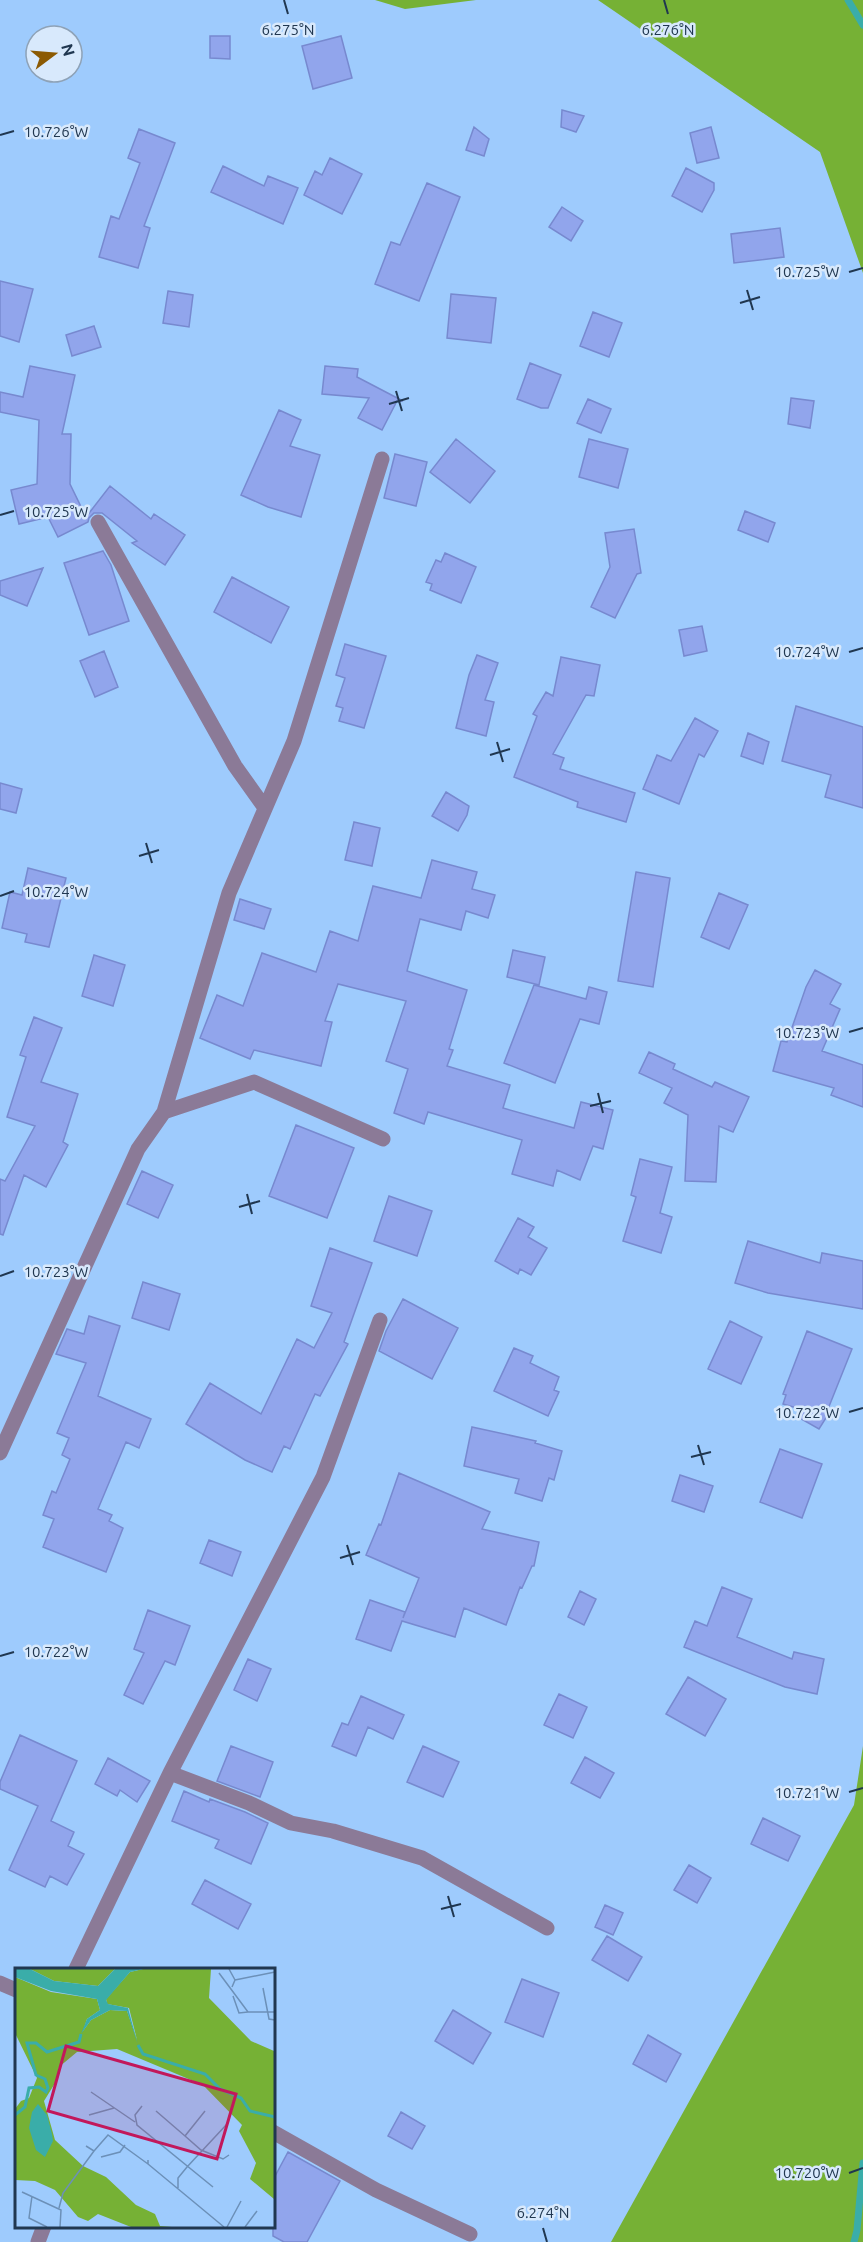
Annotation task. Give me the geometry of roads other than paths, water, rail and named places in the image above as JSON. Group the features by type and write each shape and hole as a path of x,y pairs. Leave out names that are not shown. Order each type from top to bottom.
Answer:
{"street":[{"path":"0,1453 138,1149 164,1112 228,894 294,741 382,459"},
{"path":"98,522 235,766 265,808"},
{"path":"164,1112 254,1082 383,1139"},
{"path":"76,1968 170,1773 323,1477 380,1320"},
{"path":"170,1773 249,1803 291,1823 333,1831 422,1858 547,1928"},
{"path":"0,1983 15,1990"},
{"path":"274,2133 376,2190 470,2234"},
{"path":"38,2242 44,2227"}],"waterway":[{"path":"848,0 863,25"},
{"path":"854,2242 863,2163"}]}
